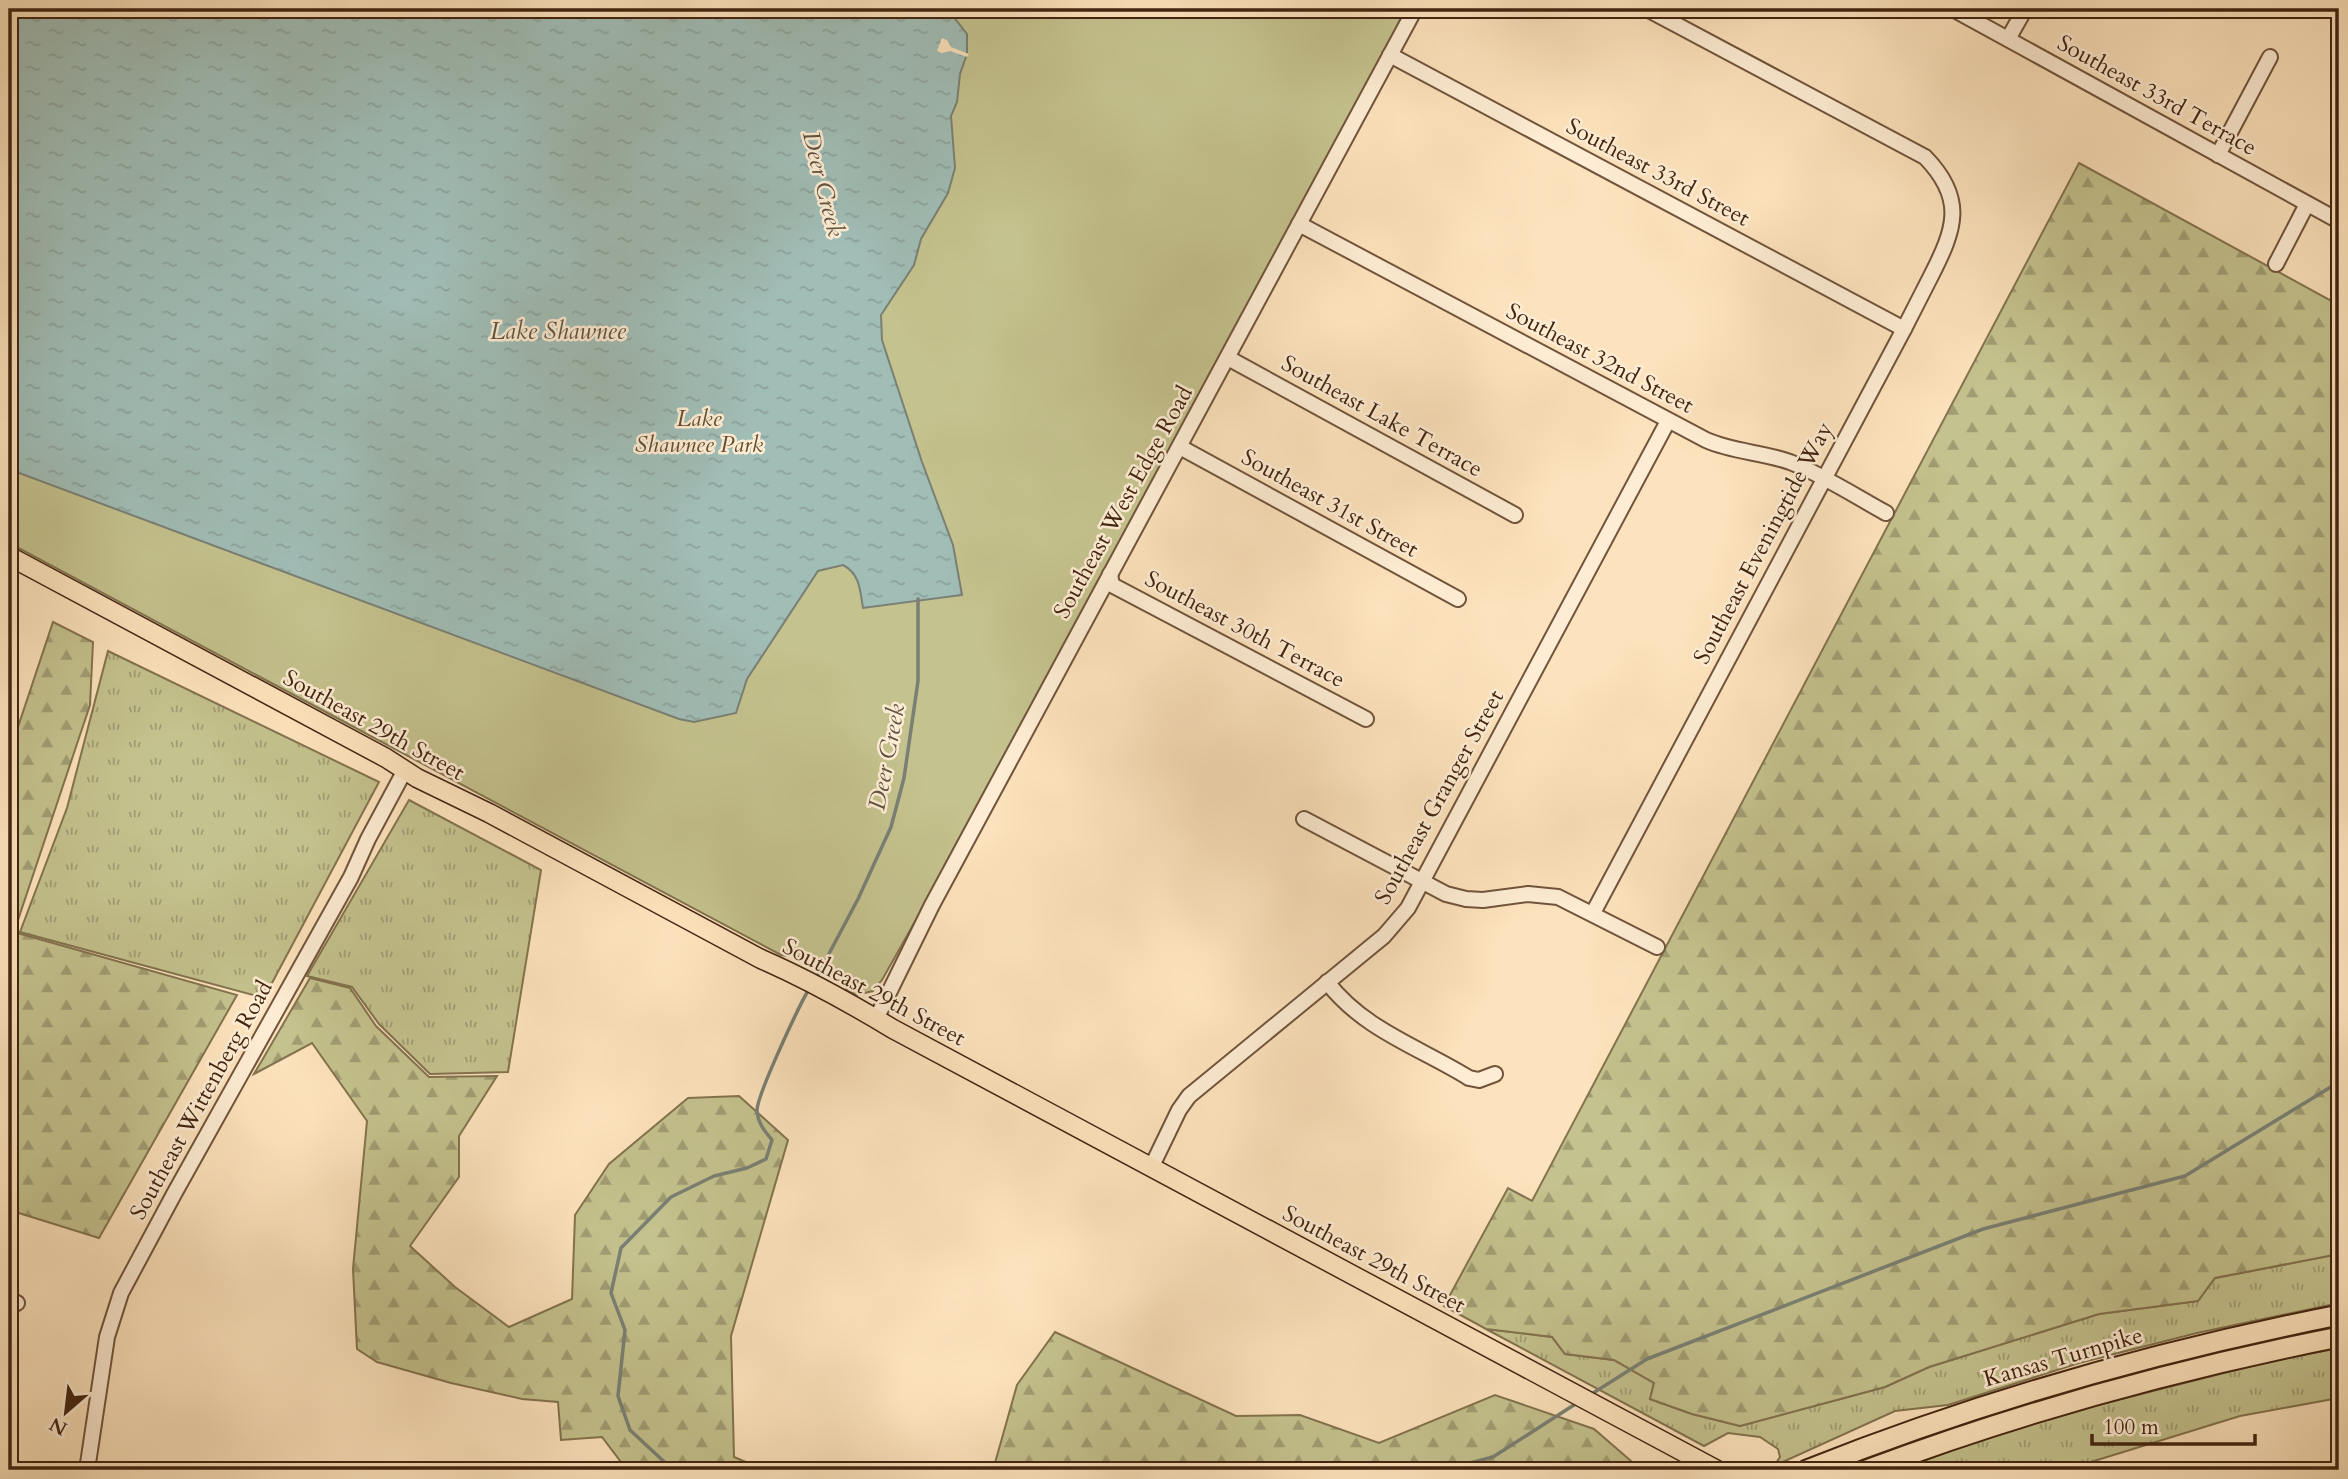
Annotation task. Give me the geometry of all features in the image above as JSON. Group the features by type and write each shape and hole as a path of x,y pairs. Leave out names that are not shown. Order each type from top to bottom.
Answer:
{"highway":[{"name":"Kansas Turnpike","path":"1807,1470 1924,1426 2037,1388 2212,1342 2339,1315"},
{"name":"Kansas Turnpike","path":"1867,1470 2054,1406 2220,1362 2339,1337"}],"main road":[{"name":"Southeast 29th Street","path":"9,556 405,770 840,998 1151,1168 1714,1469"}],"street":[{"name":"Southeast West Edge Road","path":"876,1018 932,905 1415,9"},
{"name":"Southeast Eveningtide Way","path":"1592,913 1904,329 1950,236 1953,210 1941,175 1925,157 1647,9"},
{"name":"Southeast 33rd Terrace","path":"1953,9 2339,221"},
{"path":"2008,39 2025,9"},
{"name":"Southeast 33rd Street","path":"1390,55 1904,329"},
{"path":"2218,155 2270,57"},
{"path":"2276,264 2308,204"},
{"name":"Southeast 32nd Street","path":"1300,224 1668,421 1717,445 1789,462 1886,513"},
{"name":"Southeast Lake Terrace","path":"1228,358 1515,514"},
{"name":"Southeast Granger Street","path":"1151,1168 1189,1096 1384,936 1408,908 1668,421"},
{"name":"Southeast 31st Street","path":"1180,447 1458,599"},
{"name":"Southeast 30th Terrace","path":"1110,574 1112,585 1366,719"},
{"name":"Southeast Wittenberg Road","path":"88,1470 107,1336 121,1293 351,877 405,770"},
{"path":"1304,819 1446,894 1466,899 1494,900 1544,894 1567,900 1657,947"},
{"path":"1327,982 1346,1004 1375,1027 1469,1078 1479,1080 1495,1074"}],"green space":[{"name":"Lake Shawnee Park","path":"9,9 1409,9 1137,516 1099,579 965,833 882,980 873,991 856,995 846,989 848,984 791,953 781,955 9,543"},
{"path":"2079,163 2339,305 2339,1254 2215,1278 2198,1301 2099,1314 1929,1367 1885,1387 1740,1426 1692,1414 1650,1399 1654,1383 1614,1360 1565,1354 1552,1337 1486,1329 1444,1306 1508,1188 1532,1201"},
{"path":"53,622 93,642 90,705 14,932 237,995 99,1238 9,1210 9,754"},
{"path":"108,651 379,782 264,998 20,932 67,808"},
{"path":"409,800 541,870 508,1072 430,1074 379,1024 352,987 307,976"},
{"path":"310,978 350,988 376,1026 429,1077 497,1076 459,1136 459,1177 410,1246 455,1287 509,1327 572,1299 575,1215 609,1164 688,1098 739,1096 788,1140 731,1336 734,1457 765,1470 627,1470 602,1437 561,1440 558,1402 522,1399 451,1383 377,1362 357,1349 353,1269 367,1121 312,1043 254,1074"},
{"path":"2339,1254 2339,1303 2197,1333 2079,1363 1948,1405 1895,1411 1774,1466 1780,1457 1778,1449 1760,1437 1728,1433 1704,1446 1486,1329 1552,1337 1565,1354 1614,1360 1654,1383 1650,1399 1692,1414 1740,1426 1885,1387 1929,1367 2099,1314 2197,1301 2215,1278"},
{"path":"1055,1332 1236,1416 1300,1415 1379,1443 1495,1395 1594,1429 1638,1467 1629,1470 993,1470 1017,1385"},
{"path":"2339,1348 2339,1398 2240,1416 2065,1470 1900,1470 1978,1440 2102,1404 2267,1362"}],"water":[{"name":"Lake Shawnee","path":"9,9 952,9 953,16 967,34 967,54 960,74 957,102 951,116 955,168 948,193 921,239 914,265 881,315 882,340 922,462 953,545 962,595 863,608 858,583 849,569 843,565 818,571 747,679 736,713 694,722 679,719 19,473 9,452"}],"pier":[{"path":"942,38 947,40 951,47 969,54 967,57 950,51 937,51"}],"waterway":[{"name":"Deer Creek","path":"815,980 858,899 891,827 904,778 918,681 918,599"},
{"name":"Deer Creek","path":"673,1470 630,1430 618,1396 625,1330 611,1293 621,1248 671,1197 714,1176 747,1168 766,1159 772,1140 759,1120 759,1102 779,1051 809,989"},
{"path":"1590,1395 1647,1359 1983,1229 2185,1176 2339,1082"},
{"path":"1443,1470 1493,1457 1577,1403"}]}
